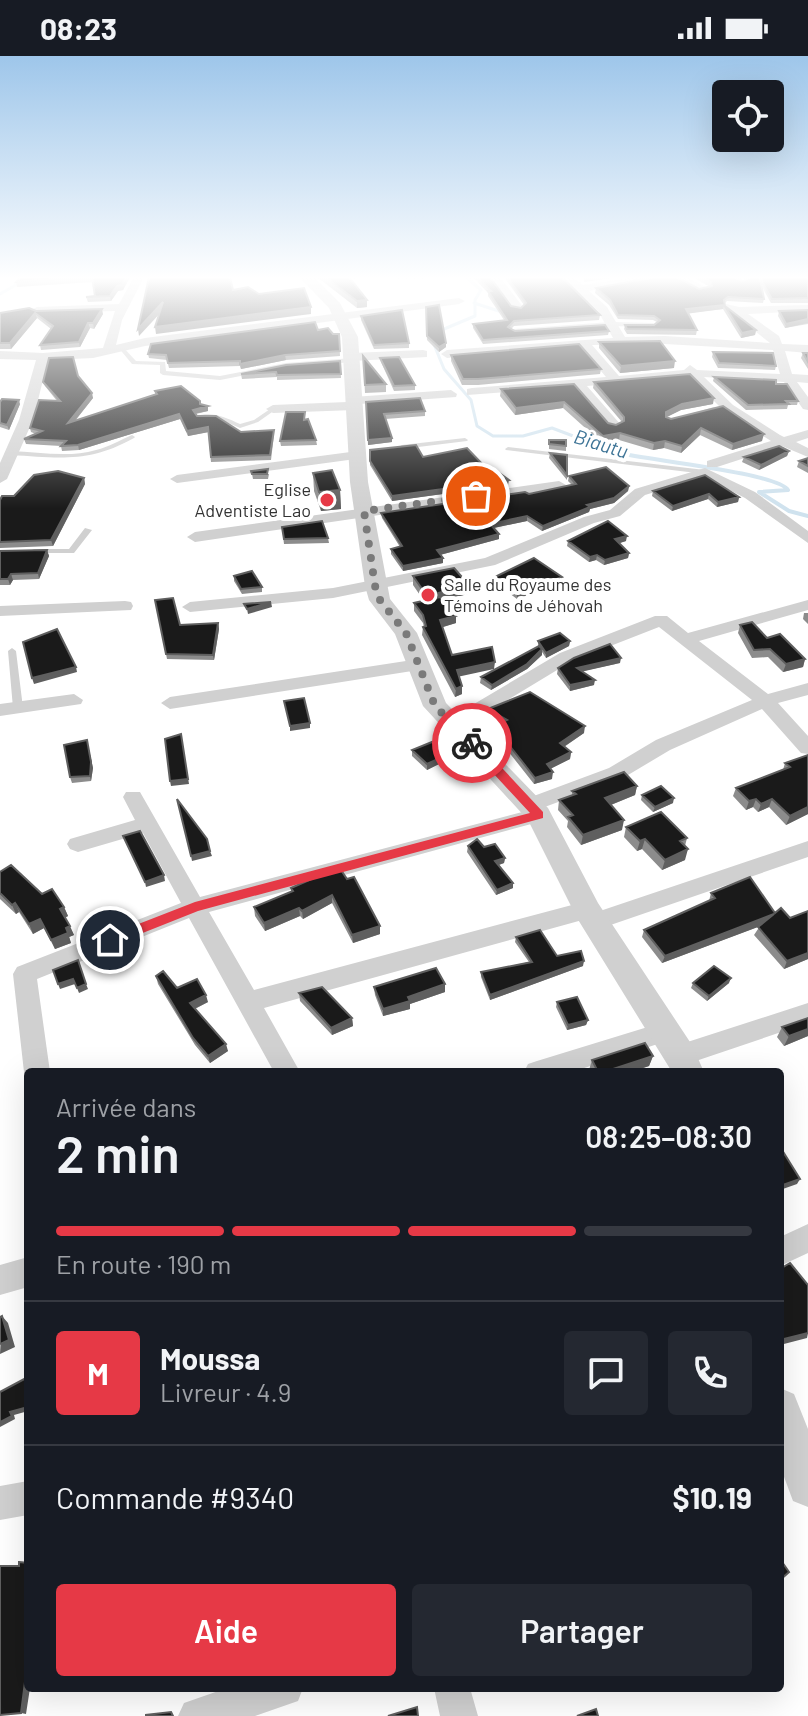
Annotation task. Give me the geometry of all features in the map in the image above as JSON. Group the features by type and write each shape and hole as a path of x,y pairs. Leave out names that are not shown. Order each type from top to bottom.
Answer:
{"street":[{"path":"0,355 63,354"},
{"path":"352,354 354,404 363,452 359,482 375,586 380,600 406,633 435,706 534,810 592,915 684,1063 808,1013"},
{"path":"352,359 416,354"},
{"path":"594,354 616,380"},
{"path":"677,354 726,407 779,441 808,453"},
{"path":"782,354 787,377 808,406"},
{"path":"0,479 26,420 43,357"},
{"path":"472,392 692,373 808,379"},
{"path":"578,383 614,425"},
{"path":"273,409 451,394"},
{"path":"190,607 333,593 489,562 589,520 615,513 640,492 779,441 808,434"},
{"path":"177,479 363,452"},
{"path":"708,468 808,538"},
{"path":"195,537 559,485"},
{"path":"685,639 808,605"},
{"path":"0,611 125,606"},
{"path":"454,724 566,657 661,620 765,701 808,748"},
{"path":"170,703 419,665"},
{"path":"37,1068 25,974 195,907 534,810 616,773 663,745 765,701 808,689"},
{"path":"9,709 74,700"},
{"path":"133,797 285,1068"},
{"path":"78,844 148,824"},
{"path":"248,1002 592,915 808,849"},
{"path":"550,1068 664,1032"},
{"path":"784,1250 808,1238"},
{"path":"0,1280 24,1273"},
{"path":"784,1419 808,1486"},
{"path":"0,1503 24,1499"},
{"path":"197,1716 272,1692"},
{"path":"453,1692 459,1716"}],"lane":[{"path":"123,354 134,363 163,363 163,373 220,378 286,365 352,359"},
{"path":"669,421 684,414 726,407"},
{"path":"199,416 218,416 240,426 256,421 273,409"},
{"path":"11,453 87,456 107,452 132,437"},
{"path":"388,448 465,440"},
{"path":"508,449 708,468"},
{"path":"28,551 71,551 88,530"},
{"path":"9,709 12,651"}],"building":[{"path":"156,354 292,354 240,364 240,361 168,363 166,355"},
{"path":"588,354 601,369 463,379 451,355"},
{"path":"610,354 670,354 675,361 621,366"},
{"path":"714,354 773,354 776,366 719,363"},
{"path":"363,356 386,384 365,385"},
{"path":"73,357 78,376 92,393 68,423 157,394 155,391 181,386 200,404 208,406 193,410 197,416 216,416 241,432 274,430 270,455 211,457 208,427 187,431 179,414 78,445 61,446 66,441 24,439 42,431 30,428 39,400 60,401 43,382 49,358"},
{"path":"399,357 415,385 394,386 380,358"},
{"path":"340,361 341,374 241,374 286,365"},
{"path":"690,374 714,398 682,404 666,412 666,417 671,419 723,406 764,434 733,444 701,428 682,446 665,441 654,443 620,433 603,436 564,402 516,408 501,389 574,384 608,423 616,425 624,421 624,417 594,382"},
{"path":"714,377 776,380 776,384 787,384 798,401 748,405"},
{"path":"420,398 425,411 384,414 392,438 368,440 366,402"},
{"path":"2,399 19,400 7,425 0,423"},
{"path":"286,412 305,412 304,420 308,419 316,440 280,441"},
{"path":"549,440 566,440 566,446 549,444"},
{"path":"416,445 423,457 467,448 486,468 491,467 509,480 392,496 370,461 370,450"},
{"path":"779,446 789,451 761,465 744,457"},
{"path":"550,453 567,455 567,475"},
{"path":"606,467 629,486 614,498 587,505 590,507 543,526 527,516 490,524 499,534 437,550 443,558 403,566 391,549 402,546 381,513 525,492 529,494 576,484 569,476"},
{"path":"268,469 267,474 252,474 251,471"},
{"path":"332,470 340,490 319,492 313,473"},
{"path":"58,471 84,478 51,540 0,542 2,496 14,496 34,475"},
{"path":"705,475 739,497 718,502 709,494 673,506 653,491"},
{"path":"322,521 328,538 284,539 282,527"},
{"path":"608,521 627,536 615,539 629,553 605,560 597,555 590,557 568,541"},
{"path":"47,550 38,573 11,574 8,579 0,579 0,551"},
{"path":"534,558 562,577 517,594 495,577"},
{"path":"454,568 469,585 427,596 413,576"},
{"path":"252,571 262,587 241,589 234,576"},
{"path":"440,597 456,616 440,620 452,655 492,647 495,662 457,670 462,686 456,689 423,627 426,626 423,615 414,603"},
{"path":"173,598 180,625 218,623 213,655 166,654 155,600"},
{"path":"271,602 247,609 244,604"},
{"path":"752,622 767,638 780,634 805,659 786,664 770,649 754,650 740,625"},
{"path":"57,629 76,667 32,678 23,642"},
{"path":"560,633 570,641 546,653 538,641"},
{"path":"610,644 621,658 577,668 595,680 570,685 558,668"},
{"path":"539,646 542,649 527,664 492,685 481,677"},
{"path":"530,692 585,726 560,743 571,752 547,764 553,772 535,778 494,726 507,720 488,709"},
{"path":"304,698 310,723 290,726 284,701"},
{"path":"181,734 188,779 170,781 165,739"},
{"path":"87,740 90,776 70,777 64,745"},
{"path":"432,742 447,755 427,764 412,750"},
{"path":"808,755 808,807 790,816 772,799 761,804 756,799 749,801 736,788 790,767 785,763"},
{"path":"624,772 637,786 605,798 624,820 583,835 568,817 573,815 559,800 576,794 572,791"},
{"path":"661,786 674,798 655,807 642,795"},
{"path":"177,799 207,839 210,851 191,856"},
{"path":"661,812 687,838 680,841 688,849 665,860 645,839 640,841 626,827"},
{"path":"140,831 164,875 145,882 123,836"},
{"path":"477,839 484,847 495,844 505,858 495,861 513,883 497,890 468,846"},
{"path":"11,865 42,894 52,889 64,907 60,909 70,926 66,928 68,933 51,940 40,919 29,924 15,903 12,905 0,893 0,872"},
{"path":"341,870 347,879 354,877 380,926 352,935 332,895 302,911 299,908 264,923 254,907 293,891 291,888 316,877"},
{"path":"750,877 775,913 781,908 790,918 808,911 808,953 787,961 758,927 774,914 665,956 644,930 715,898 711,893"},
{"path":"540,930 557,956 581,951 584,961 490,995 481,972 532,962 516,937"},
{"path":"78,960 86,984 77,988 73,979 58,984 53,970"},
{"path":"714,966 731,978 709,996 693,983"},
{"path":"436,968 445,984 408,997 410,1001 383,1009 374,987"},
{"path":"163,971 177,988 197,979 206,995 190,1003 226,1044 208,1056 193,1038 156,976"},
{"path":"322,987 352,1018 331,1028 299,993"},
{"path":"577,997 588,1020 568,1025 557,1002"},
{"path":"808,1018 808,1029 789,1036 782,1027"},
{"path":"645,1043 653,1056 616,1068 596,1068 592,1060"},
{"path":"784,1153 800,1179 784,1185"},
{"path":"790,1263 808,1285 808,1333 784,1339 784,1267"},
{"path":"0,1317 9,1340 0,1344"},
{"path":"24,1379 24,1408 10,1412 12,1416 0,1422 0,1392"},
{"path":"19,1562 24,1563 24,1690 21,1713 0,1715 0,1566 19,1566"},
{"path":"417,1707 418,1716 388,1716"},
{"path":"596,1709 598,1716 577,1716"},
{"path":"171,1712 173,1716 146,1716 146,1715"}],"waterway":[{"name":"Biautu","path":"438,354 444,369 471,400 477,426 493,436 523,436 552,428 589,442"},
{"name":"Biautu","path":"584,440 619,453 737,473 779,484 788,490 759,492 789,511 808,516"}],"way so far":[{"path":"472,743 435,706 406,633 380,600 375,586 364,511 476,496"}],"place":[{"name":"Eglise Adventiste Lao","path":"327,500"},
{"name":"Salle du Royaume des Témoins de Jéhovah","path":"428,595"}],"route":[{"path":"110,940 195,907 539,815 472,743"}]}
